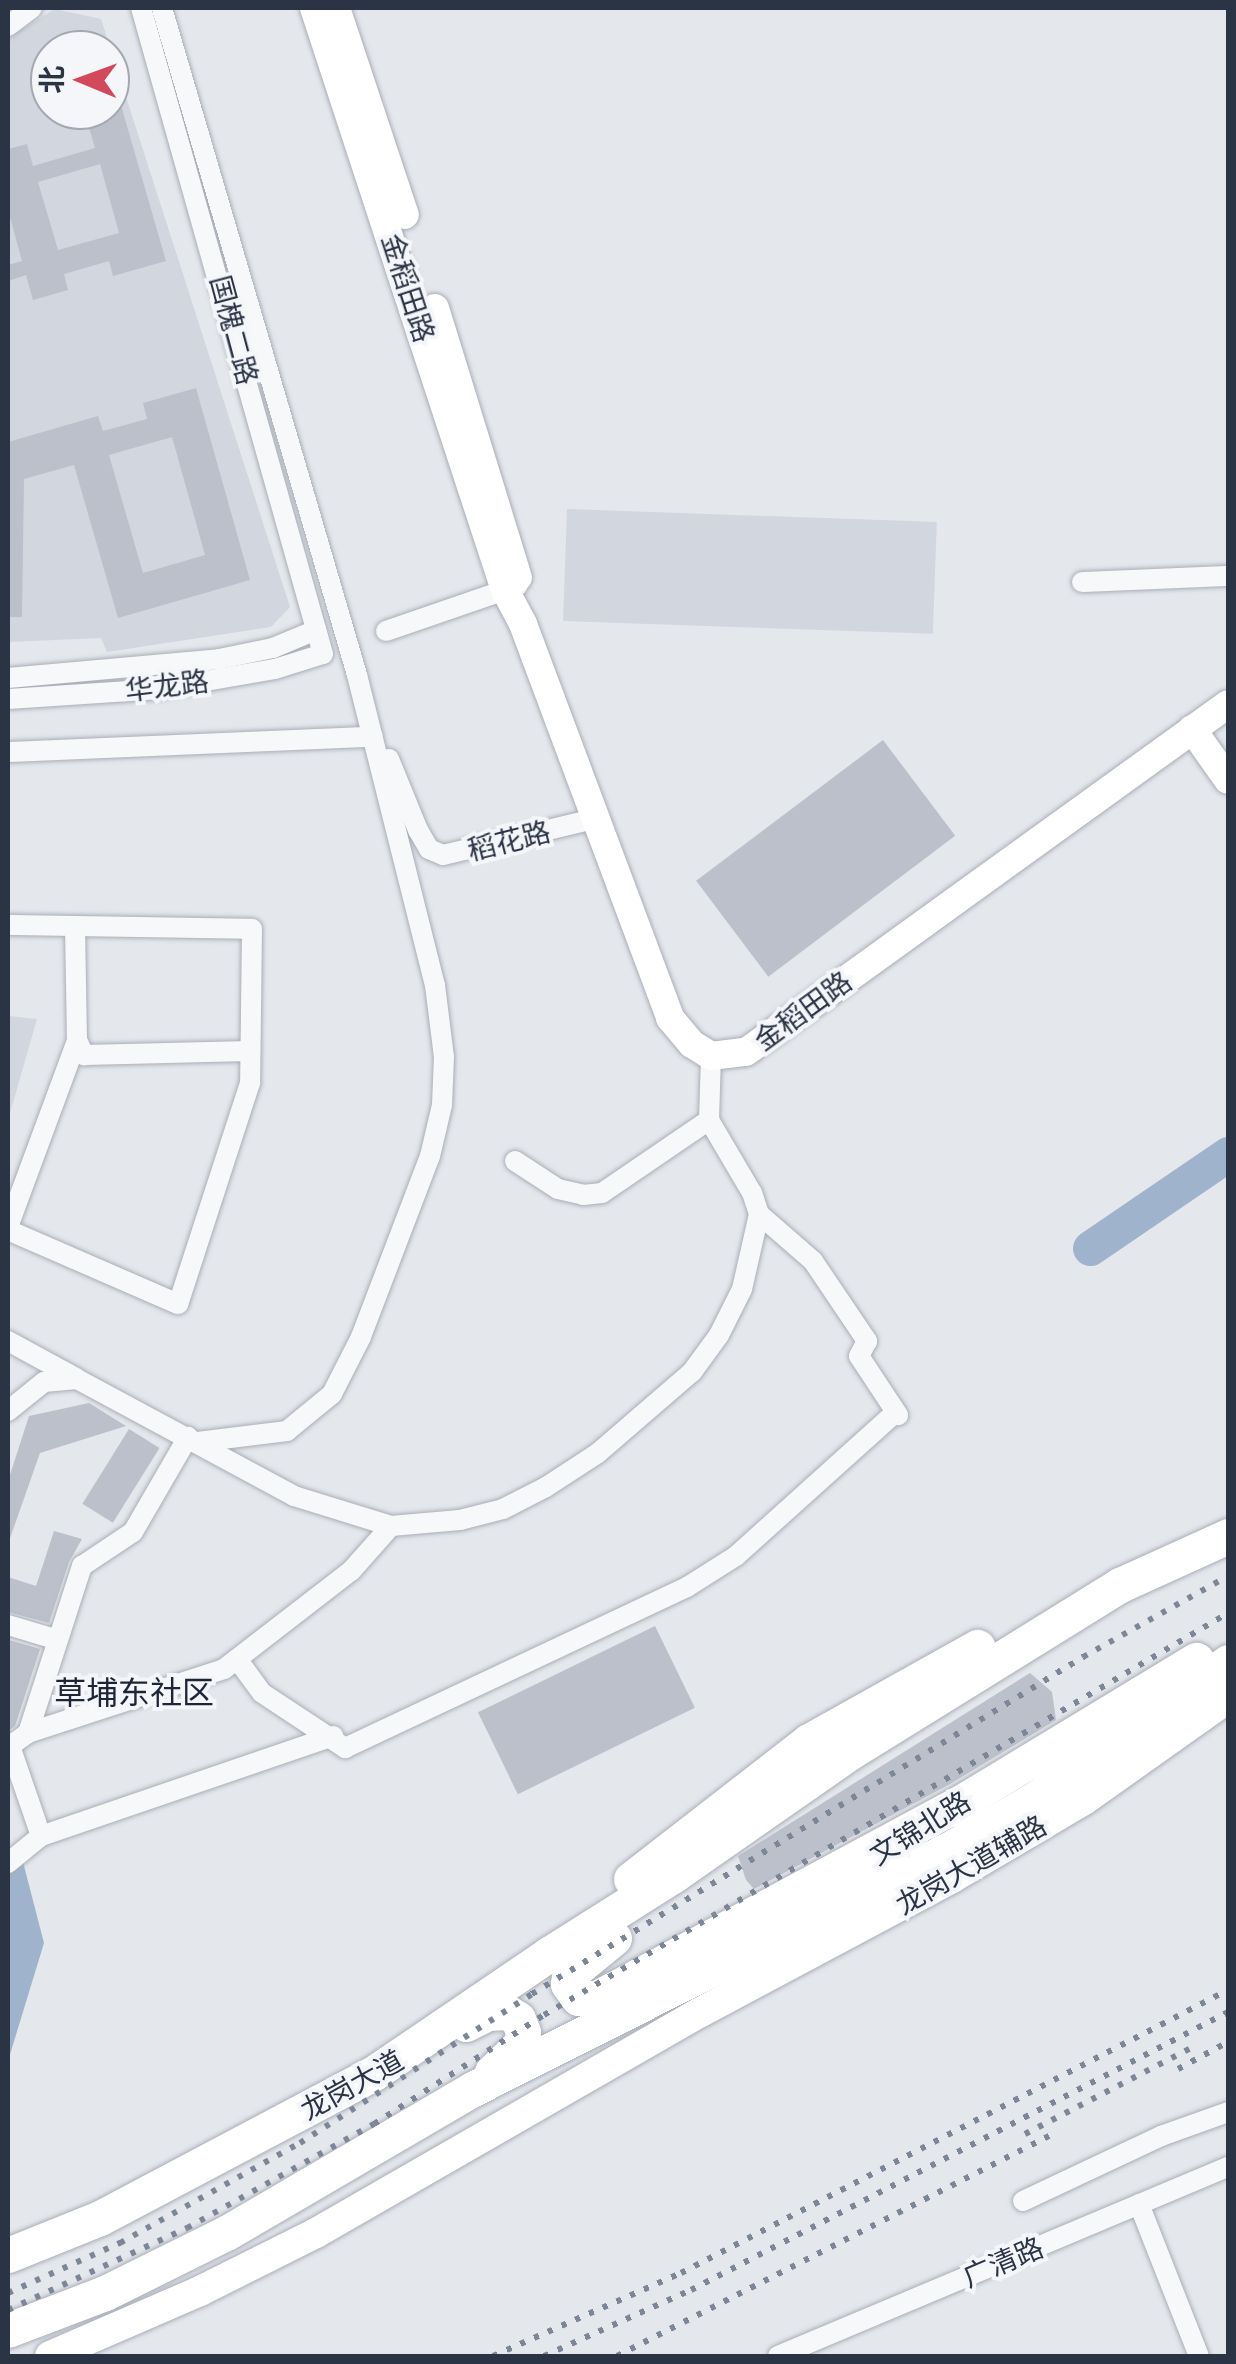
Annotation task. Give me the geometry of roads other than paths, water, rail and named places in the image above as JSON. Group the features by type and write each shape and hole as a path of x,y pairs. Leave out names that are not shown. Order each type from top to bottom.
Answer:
{"highway":[{"path":"549,1954 630,1879 810,1741 986,1642 1228,1536"},
{"path":"970,1797 752,1911 612,1990 587,2000 571,1992 569,1974 580,1962 760,1836 901,1720 1120,1584"},
{"name":"文锦北路","path":"613,2018 1228,1640"},
{"path":"8,2330 106,2293 228,2232 473,2089 962,1842 1038,1797 1228,1662"},
{"name":"龙岗大道","path":"8,2254 100,2218 208,2164 414,2050 549,1954 674,1876 901,1720"},
{"path":"414,2050 488,2013 507,2012 518,2019 524,2032 522,2043 473,2089"}],"main road":[{"name":"龙岗大道辅路","path":"50,2356 186,2298 316,2232 701,2012 952,1878 1084,1800 1228,1698"}],"street":[{"path":"8,26 32,8"},
{"name":"国槐二路","path":"141,8 252,355"},
{"name":"国槐二路","path":"162,8 324,654"},
{"name":"金稻田路","path":"314,8 523,624 594,820 670,1018 692,1044 712,1056 746,1052 1228,704"},
{"name":"金稻田路","path":"336,8 516,558 512,588"},
{"path":"194,1440 287,1431 332,1394 361,1337 430,1156 442,1105 444,1057 435,985 372,738 252,355"},
{"path":"1082,582 1228,576"},
{"path":"386,632 512,588"},
{"name":"华龙路","path":"8,678 218,659 272,648 316,630"},
{"name":"华龙路","path":"8,700 160,689 275,669 324,654"},
{"path":"1192,730 1228,780"},
{"path":"8,752 372,738"},
{"name":"稻花路","path":"372,738 388,756 429,849 443,855 594,820"},
{"path":"8,925 75,926 252,929 250,1083 178,1304 8,1229 77,1040 75,926"},
{"path":"77,1040 84,1055 250,1051"},
{"path":"237,1659 262,1693 293,1716 333,1736 344,1748 686,1587 736,1556 897,1414 859,1356 867,1341 812,1260 759,1214 709,1120 712,1056"},
{"path":"515,1161 558,1189 583,1195 602,1193 709,1120"},
{"path":"8,1341 294,1496 391,1526 460,1520 503,1509 598,1453 692,1372 719,1335 742,1289 759,1214"},
{"path":"8,1411 44,1382 77,1378"},
{"path":"28,1733 82,1566 134,1532 194,1440"},
{"path":"42,1836 9,1746 28,1733 224,1669 351,1570 391,1526"},
{"path":"8,1625 58,1640"},
{"path":"8,1863 42,1836 333,1736"},
{"path":"1023,2201 1161,2136 1228,2112"},
{"name":"广清路","path":"778,2356 1228,2167"},
{"path":"1139,2204 1199,2356"}],"water":[{"path":"23,1862 44,1943 8,2061 8,1872"}],"waterway":[{"path":"1090,1248 1228,1154"}],"railway":[{"path":"8,2293 120,2243 300,2143 532,1994 1083,1657 1228,1576"},
{"path":"8,2310 187,2228 374,2124 544,2015 1228,1613"},
{"path":"493,2356 681,2273 1228,1990"},
{"path":"544,2356 691,2290 1228,2012"},
{"path":"1178,2069 1228,2042"},
{"path":"1025,2134 1189,2049"},
{"path":"617,2356 1049,2136"}],"district":[{"name":"草埔东社区","path":"134,1692"}]}
